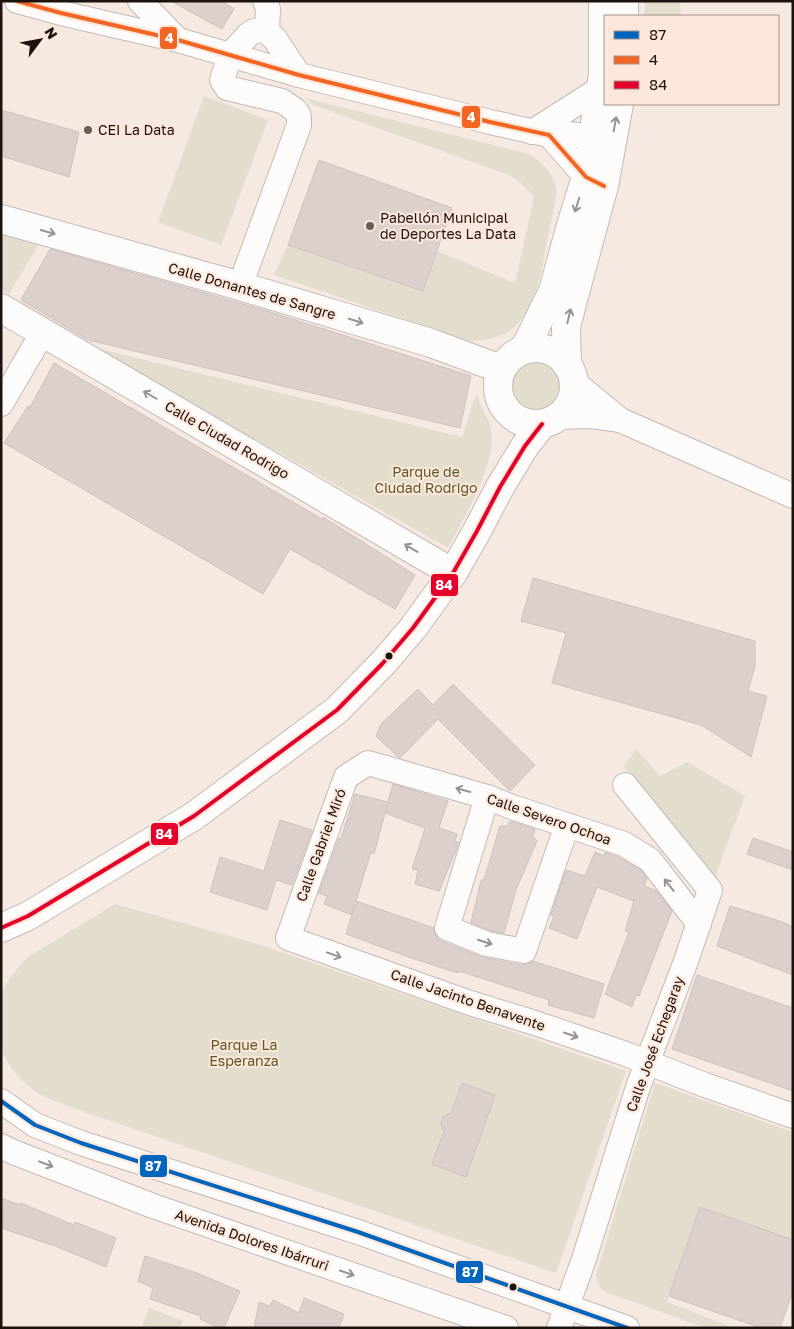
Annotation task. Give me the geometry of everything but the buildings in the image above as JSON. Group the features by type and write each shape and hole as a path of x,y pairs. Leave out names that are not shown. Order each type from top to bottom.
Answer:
{"main road":[{"path":"603,1 604,77"},
{"path":"624,1 624,15"},
{"path":"1,928 28,916 194,816 337,710 413,628 453,573 500,487 525,446 550,420 568,407 573,395 566,327 608,105"},
{"path":"524,350 553,291 571,225 595,182"},
{"name":"Calle Donantes de Sangre","path":"1,219 240,286 431,343 501,368"},
{"name":"Calle Ciudad Rodrigo","path":"1,308 453,573"},
{"path":"550,420 530,424 520,421 510,414 503,406 497,385 501,368 514,355 524,350 537,348 550,351 561,357 570,373"},
{"path":"500,487 510,414"},
{"path":"1,941 28,916"}],"street":[{"path":"17,1 69,7 299,76 541,133 568,134 601,147"},
{"path":"103,16 128,19 134,10 133,1"},
{"path":"140,1 178,40"},
{"path":"265,1 268,9 267,32"},
{"path":"240,286 300,121 295,110 282,101 227,88 222,80 230,55 248,35 261,30 267,32 275,39 299,76"},
{"path":"541,133 604,99"},
{"path":"541,133 595,182"},
{"path":"1,404 43,332"},
{"path":"570,373 620,420"},
{"path":"550,420 591,416 620,420 793,496"},
{"name":"Calle Severo Ochoa","path":"368,763 487,797 624,844 650,860 699,924"},
{"name":"Calle Gabriel Miró","path":"288,938 346,777 368,763"},
{"name":"Calle José Echegaray","path":"563,1317 639,1084 686,961 710,890 625,785"},
{"path":"487,797 447,928 487,944 524,951 566,825"},
{"name":"Calle Jacinto Benavente","path":"288,938 467,1002 617,1051 793,1116"},
{"path":"1,1101 35,1125 81,1143 358,1232 563,1317 627,1328"},
{"name":"Avenida Dolores Ibárruri","path":"1,1146 153,1206 506,1328"}],"green space":[{"path":"645,1 680,1 681,15 645,15"},
{"path":"204,96 268,120 221,245 158,222"},
{"path":"305,98 525,153 547,168 556,186 557,193 541,271 529,307 523,318 514,327 496,337 469,341 274,275 288,245 422,291 437,251 515,283 534,197 523,184 509,175 313,105"},
{"path":"1,228 42,239 9,294 1,289"},
{"name":"Parque de Ciudad Rodrigo","path":"91,347 462,437 476,394 490,426 492,440 490,455 471,505 448,548"},
{"path":"536,356 553,361 558,365 562,370 567,387 562,404 558,409 553,413 536,418 519,413 514,409 510,404 505,387 510,370 514,365 519,361"},
{"path":"636,749 660,776 687,762 745,796 715,877 624,767"},
{"name":"Parque La Esperanza","path":"115,904 261,945 626,1071 556,1273 70,1107 42,1095 26,1084 15,1073 3,1054 1,1047 1,993 11,976 28,957"},
{"path":"655,1083 793,1132 793,1240 700,1207 667,1302 734,1328 706,1328 606,1292 600,1287 597,1280 596,1275"},
{"path":"149,1308 183,1321 180,1328 142,1328"}],"transit line":[{"name":"4","path":"17,1 178,40 299,75 549,135 586,177 604,186"},
{"name":"84","path":"1,928 28,916 194,816 337,710 383,663 413,628 453,573 500,487 525,446 542,424"},
{"name":"87","path":"1,1101 35,1125 81,1143 358,1232 627,1328"}],"place":[{"name":"CEI La Data","path":"88,130"},
{"name":"Pabellón Municipal de Deportes La Data","path":"370,226"}]}
